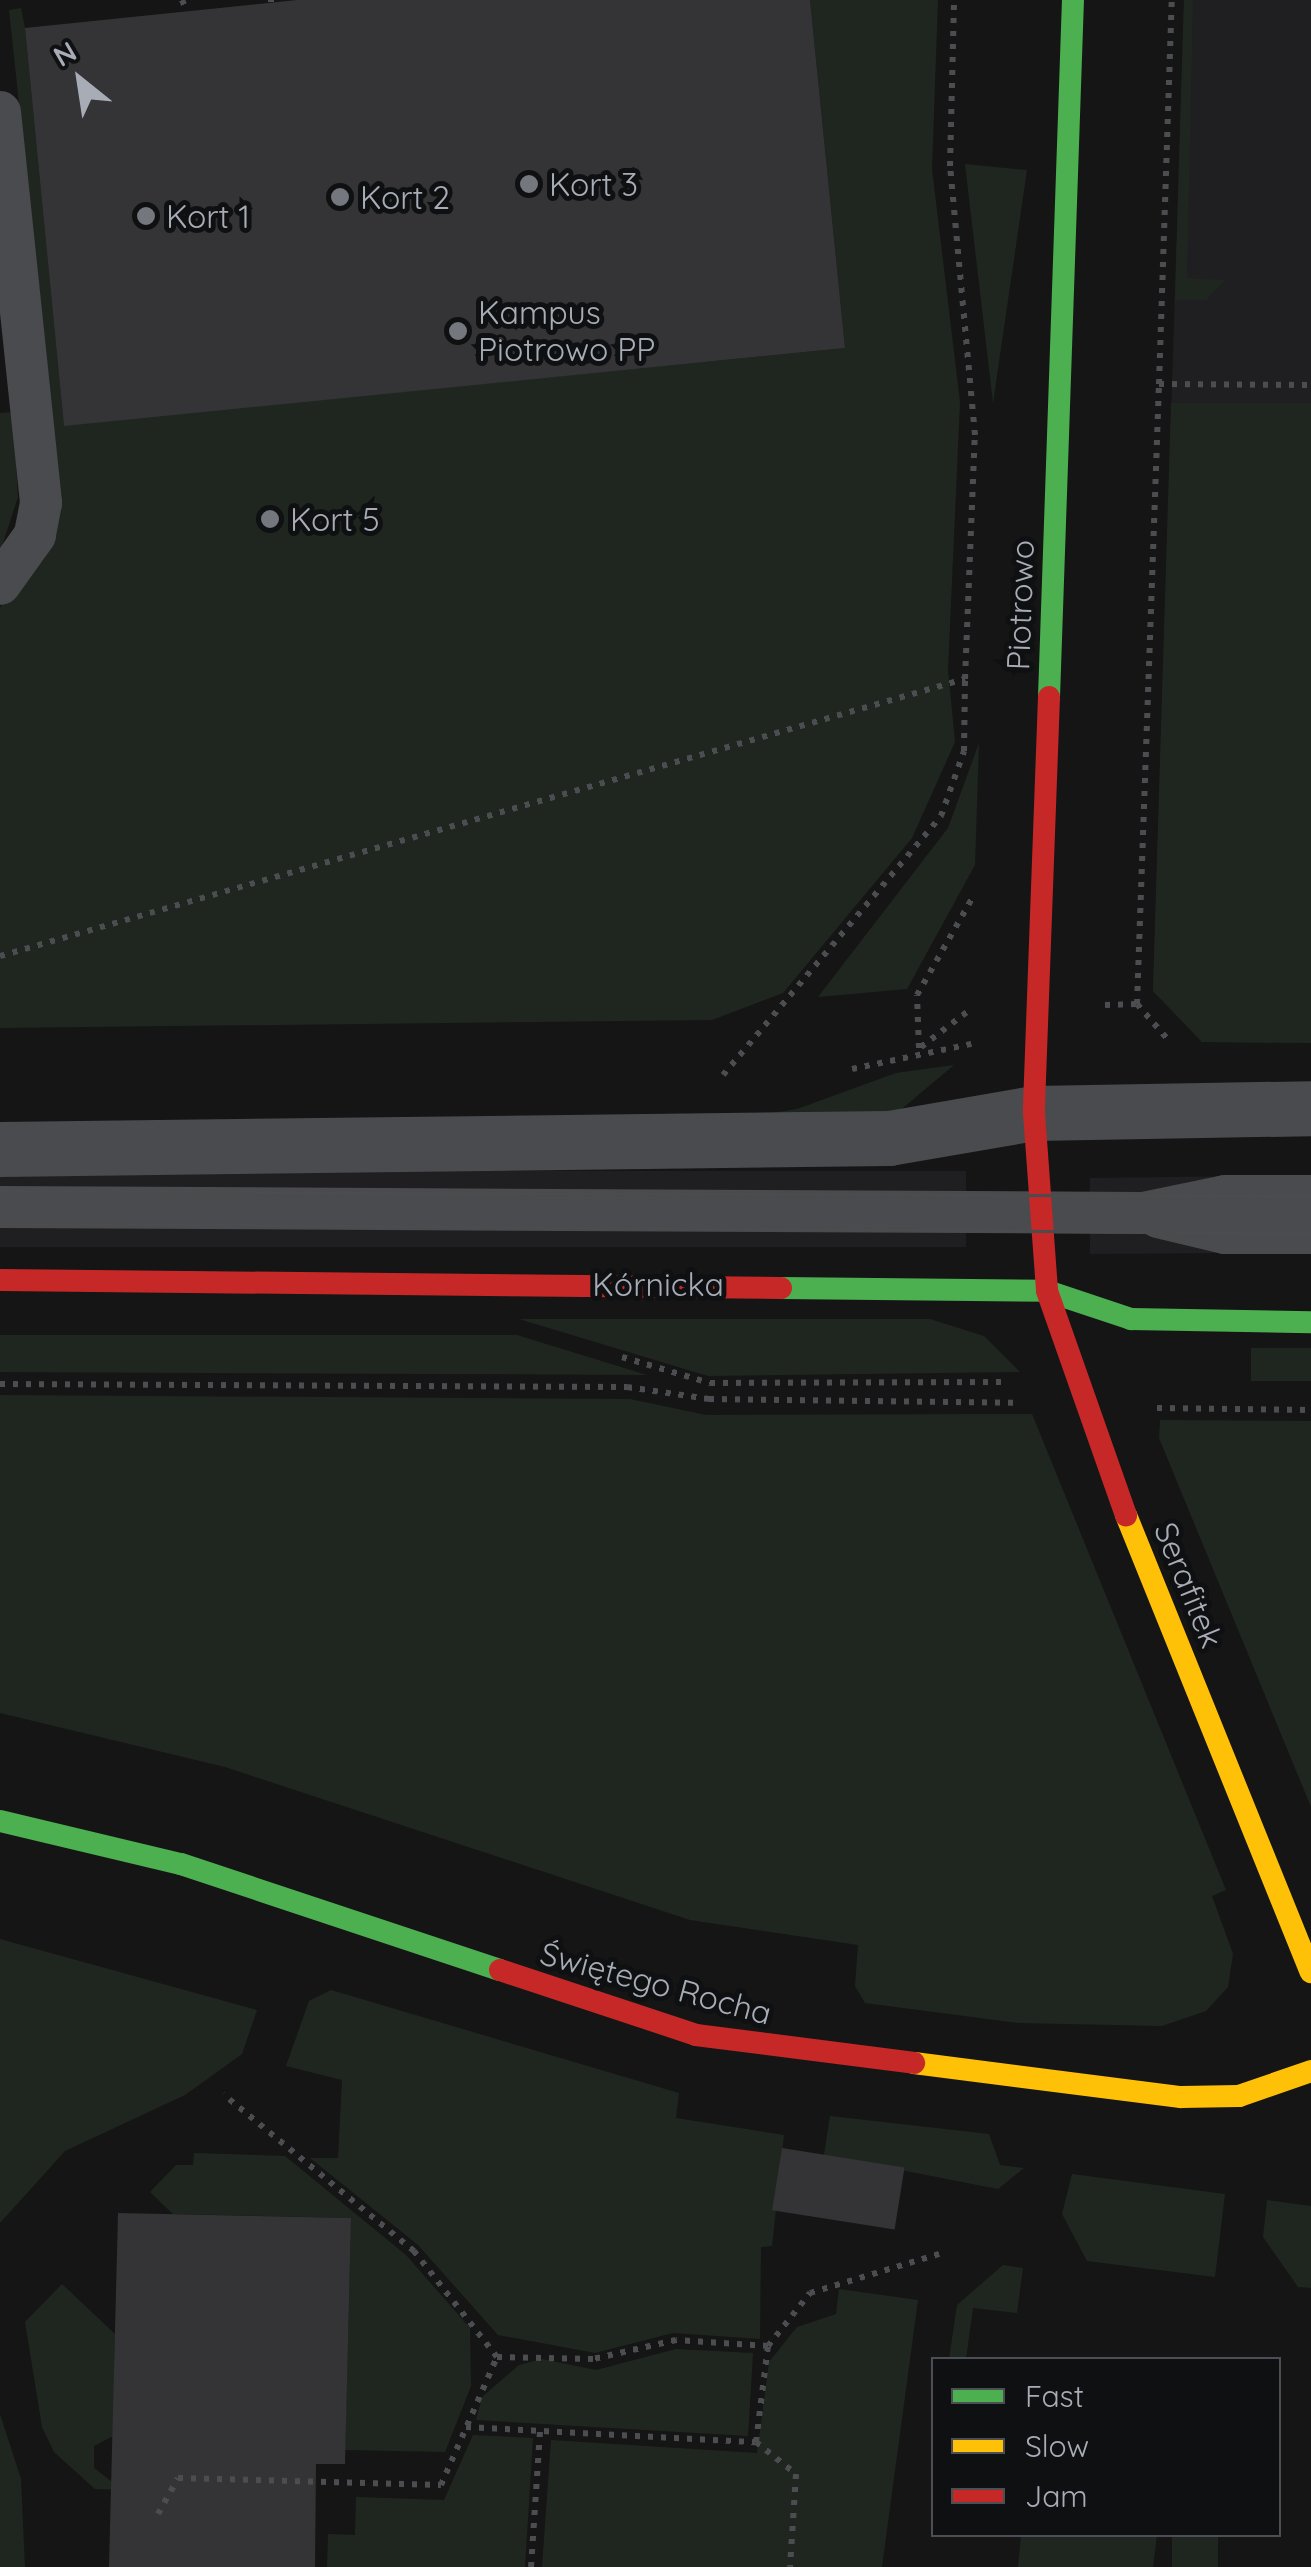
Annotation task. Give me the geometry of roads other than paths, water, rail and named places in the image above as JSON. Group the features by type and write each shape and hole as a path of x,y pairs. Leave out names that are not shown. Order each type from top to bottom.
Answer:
{"street":[{"name":"Piotrowo","path":"1042,1212 1034,1113 1073,0"},
{"path":"0,1149 890,1138 1034,1113 1311,1108"},
{"name":"Serafitek","path":"1042,1212 1048,1291 1109,1474 1311,1972"},
{"name":"Kórnicka","path":"0,1280 1048,1291 1131,1318 1311,1322"},
{"name":"Świętego Rocha","path":"0,1822 181,1864 696,2034 1180,2098 1239,2096 1311,2071"}],"lane":[{"path":"0,112 41,504 35,536 0,584"},
{"path":"0,1207 1143,1213 1225,1196 1311,1196"},
{"path":"1143,1213 1225,1233 1311,1233"}],"tram line":[{"path":"0,1191 1311,1196"},
{"path":"0,1223 1311,1233"}],"place":[{"name":"Kort 3","path":"529,184"},
{"name":"Kort 2","path":"340,197"},
{"name":"Kort 1","path":"146,216"},
{"name":"Kampus Piotrowo PP","path":"458,331"},
{"name":"Kort 5","path":"270,519"}]}
